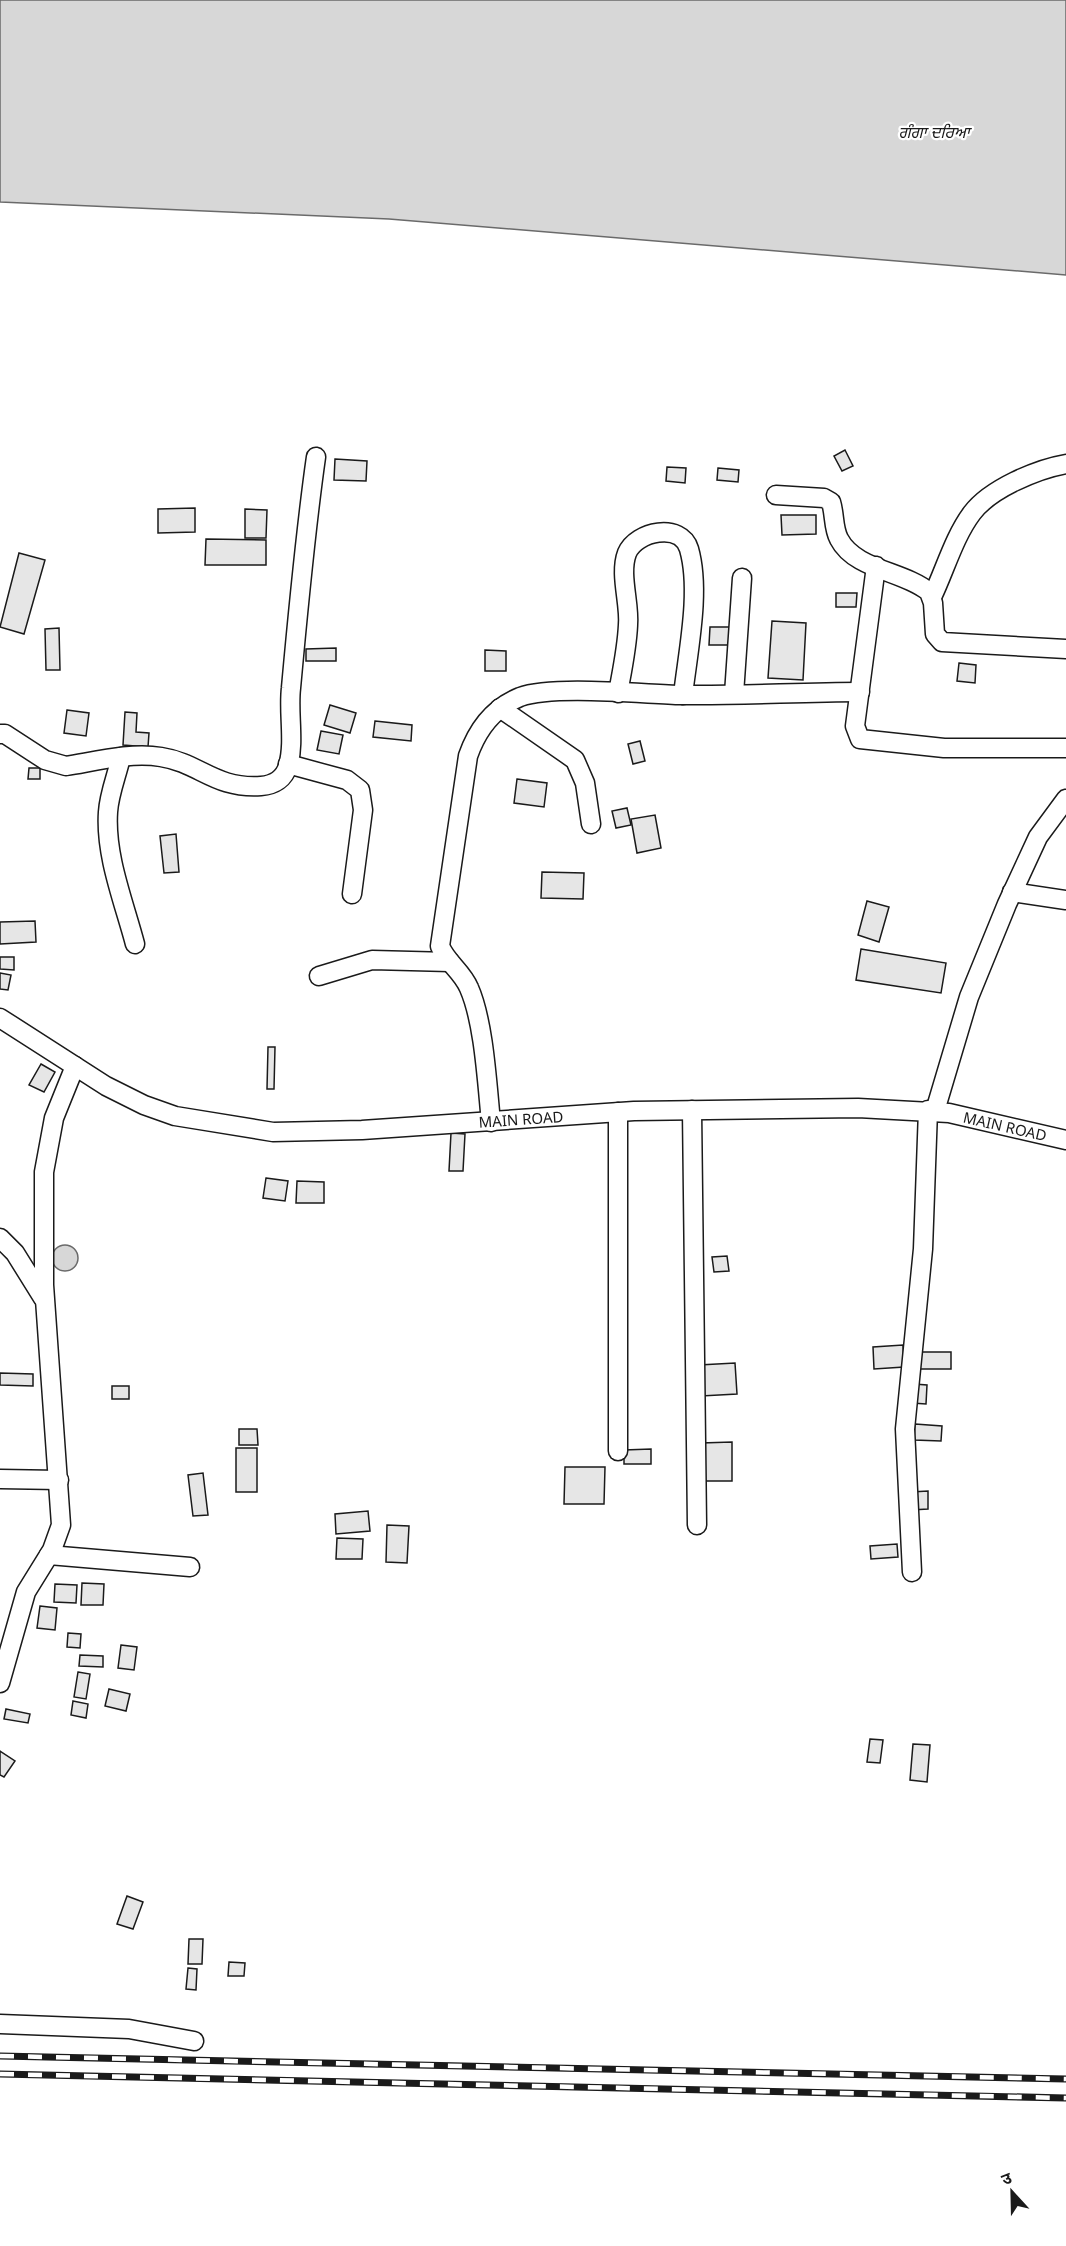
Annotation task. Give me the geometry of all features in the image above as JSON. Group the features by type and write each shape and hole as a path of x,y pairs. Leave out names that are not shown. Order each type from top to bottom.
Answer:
{"street":[{"path":"0,734 5,734 56,765 66,766 121,758 162,757 225,783 246,786 276,782 285,773 288,764 291,689 316,457"},
{"path":"1066,464 1024,477 981,503 965,523 932,597 933,629 942,642 1066,649"},
{"path":"776,495 828,500 833,509 835,529 843,546 876,566 920,586 932,597"},
{"path":"618,693 629,623 626,556 631,545 638,538 657,533 681,536 686,542 690,558 692,619 683,695"},
{"path":"876,566 856,732 864,741 944,748 1066,748"},
{"path":"734,694 742,578"},
{"path":"491,1122 474,1000 463,976 443,954 440,936 468,756 479,730 500,708 532,694 683,695 860,692"},
{"path":"500,708 575,760 585,783 591,824"},
{"path":"121,758 108,809 108,828 115,868 135,944"},
{"path":"288,764 347,780 360,790 363,810 352,894"},
{"path":"912,1572 905,1429 923,1249 931,1110 969,997 1012,892 1038,837 1066,799"},
{"path":"1012,892 1066,900"},
{"path":"319,976 372,960 450,962"},
{"name":"MAIN ROAD","path":"0,1018 106,1086 144,1106 174,1116 273,1132 362,1130 618,1112 858,1108 931,1110 973,1117 1066,1140"},
{"path":"0,1683 26,1592 48,1555 61,1525 42,1227 44,1172 54,1118 75,1066"},
{"path":"692,1110 697,1526"},
{"path":"618,1112 618,1451"},
{"path":"0,1238 20,1260 45,1302"},
{"path":"0,1479 59,1480"},
{"path":"48,1555 189,1567"},
{"path":"0,2024 129,2029 194,2041"}],"water":[{"name":"ਗੰਗਾ ਦਰਿਆ","path":"0,0 1066,0 1066,275 389,219 0,202"},
{"path":"65,1245 74,1249 78,1258 74,1267 65,1271 56,1267 52,1258 56,1249"}],"building":[{"path":"845,450 853,466 842,471 834,456"},
{"path":"335,459 367,461 366,481 334,480"},
{"path":"667,467 686,468 685,483 666,481"},
{"path":"718,468 739,470 738,482 717,480"},
{"path":"195,508 195,532 158,533 158,509"},
{"path":"245,509 267,510 266,538 245,538"},
{"path":"781,515 816,515 816,534 782,535"},
{"path":"206,539 266,540 266,565 205,565"},
{"path":"19,553 45,560 24,634 0,627"},
{"path":"836,593 857,593 856,607 836,607"},
{"path":"772,621 806,623 803,680 768,678"},
{"path":"710,627 730,627 730,645 709,645"},
{"path":"59,628 60,670 46,670 45,629"},
{"path":"336,648 336,661 306,661 306,649"},
{"path":"485,650 506,651 506,671 485,671"},
{"path":"959,663 976,665 975,683 957,681"},
{"path":"330,705 356,713 350,733 324,725"},
{"path":"67,710 89,713 86,736 64,733"},
{"path":"125,712 137,713 136,732 149,733 148,747 123,745"},
{"path":"375,721 412,725 411,741 373,737"},
{"path":"321,731 343,735 339,754 317,750"},
{"path":"640,741 645,761 633,764 628,744"},
{"path":"29,768 40,768 40,779 28,779"},
{"path":"517,779 547,783 544,807 514,803"},
{"path":"627,808 631,825 616,828 612,811"},
{"path":"655,815 661,848 637,853 631,819"},
{"path":"176,834 179,872 164,873 160,836"},
{"path":"542,872 584,873 583,899 541,898"},
{"path":"867,901 889,907 879,942 858,935"},
{"path":"35,921 36,942 0,944 0,922"},
{"path":"861,949 946,963 941,993 856,980"},
{"path":"0,957 14,957 14,970 0,969"},
{"path":"0,973 11,975 8,990 0,989"},
{"path":"268,1047 275,1047 274,1089 267,1089"},
{"path":"41,1064 55,1072 44,1092 29,1085"},
{"path":"451,1133 465,1134 463,1171 449,1171"},
{"path":"266,1178 288,1181 285,1201 263,1198"},
{"path":"297,1181 324,1182 324,1203 296,1203"},
{"path":"727,1256 729,1271 714,1272 712,1257"},
{"path":"903,1345 904,1367 874,1369 873,1347"},
{"path":"918,1352 951,1352 951,1369 918,1369"},
{"path":"735,1363 737,1394 701,1396 699,1365"},
{"path":"0,1373 33,1374 33,1386 0,1385"},
{"path":"914,1384 927,1385 926,1404 912,1403"},
{"path":"112,1386 129,1386 129,1399 112,1399"},
{"path":"915,1424 942,1426 941,1441 914,1440"},
{"path":"239,1429 257,1429 258,1445 239,1445"},
{"path":"732,1442 732,1481 701,1481 701,1443"},
{"path":"236,1448 257,1448 257,1492 236,1492"},
{"path":"651,1449 651,1464 624,1464 624,1450"},
{"path":"565,1467 605,1467 604,1504 564,1504"},
{"path":"203,1473 208,1515 193,1516 188,1475"},
{"path":"928,1491 928,1509 911,1510 911,1492"},
{"path":"368,1511 370,1531 336,1534 335,1514"},
{"path":"387,1525 409,1526 407,1563 386,1562"},
{"path":"337,1538 363,1539 362,1559 336,1559"},
{"path":"897,1544 898,1557 871,1559 870,1546"},
{"path":"82,1583 104,1584 103,1605 81,1605"},
{"path":"55,1584 77,1585 76,1603 54,1602"},
{"path":"40,1606 57,1608 55,1630 37,1628"},
{"path":"68,1633 81,1634 80,1648 67,1647"},
{"path":"121,1645 137,1647 134,1670 118,1668"},
{"path":"80,1655 103,1656 103,1667 79,1666"},
{"path":"78,1672 90,1674 86,1699 74,1697"},
{"path":"109,1689 130,1694 126,1711 105,1706"},
{"path":"73,1701 88,1704 86,1718 71,1715"},
{"path":"6,1709 30,1714 28,1723 4,1719"},
{"path":"870,1739 883,1740 880,1763 867,1762"},
{"path":"913,1744 930,1745 927,1782 910,1780"},
{"path":"0,1751 15,1761 4,1777 0,1775"},
{"path":"127,1896 143,1902 133,1929 117,1924"},
{"path":"189,1939 203,1939 202,1964 188,1964"},
{"path":"229,1962 245,1963 244,1976 228,1976"},
{"path":"188,1968 197,1969 196,1990 186,1989"}],"railway":[{"path":"0,2056 1066,2079"},
{"path":"0,2074 1066,2098"}]}
